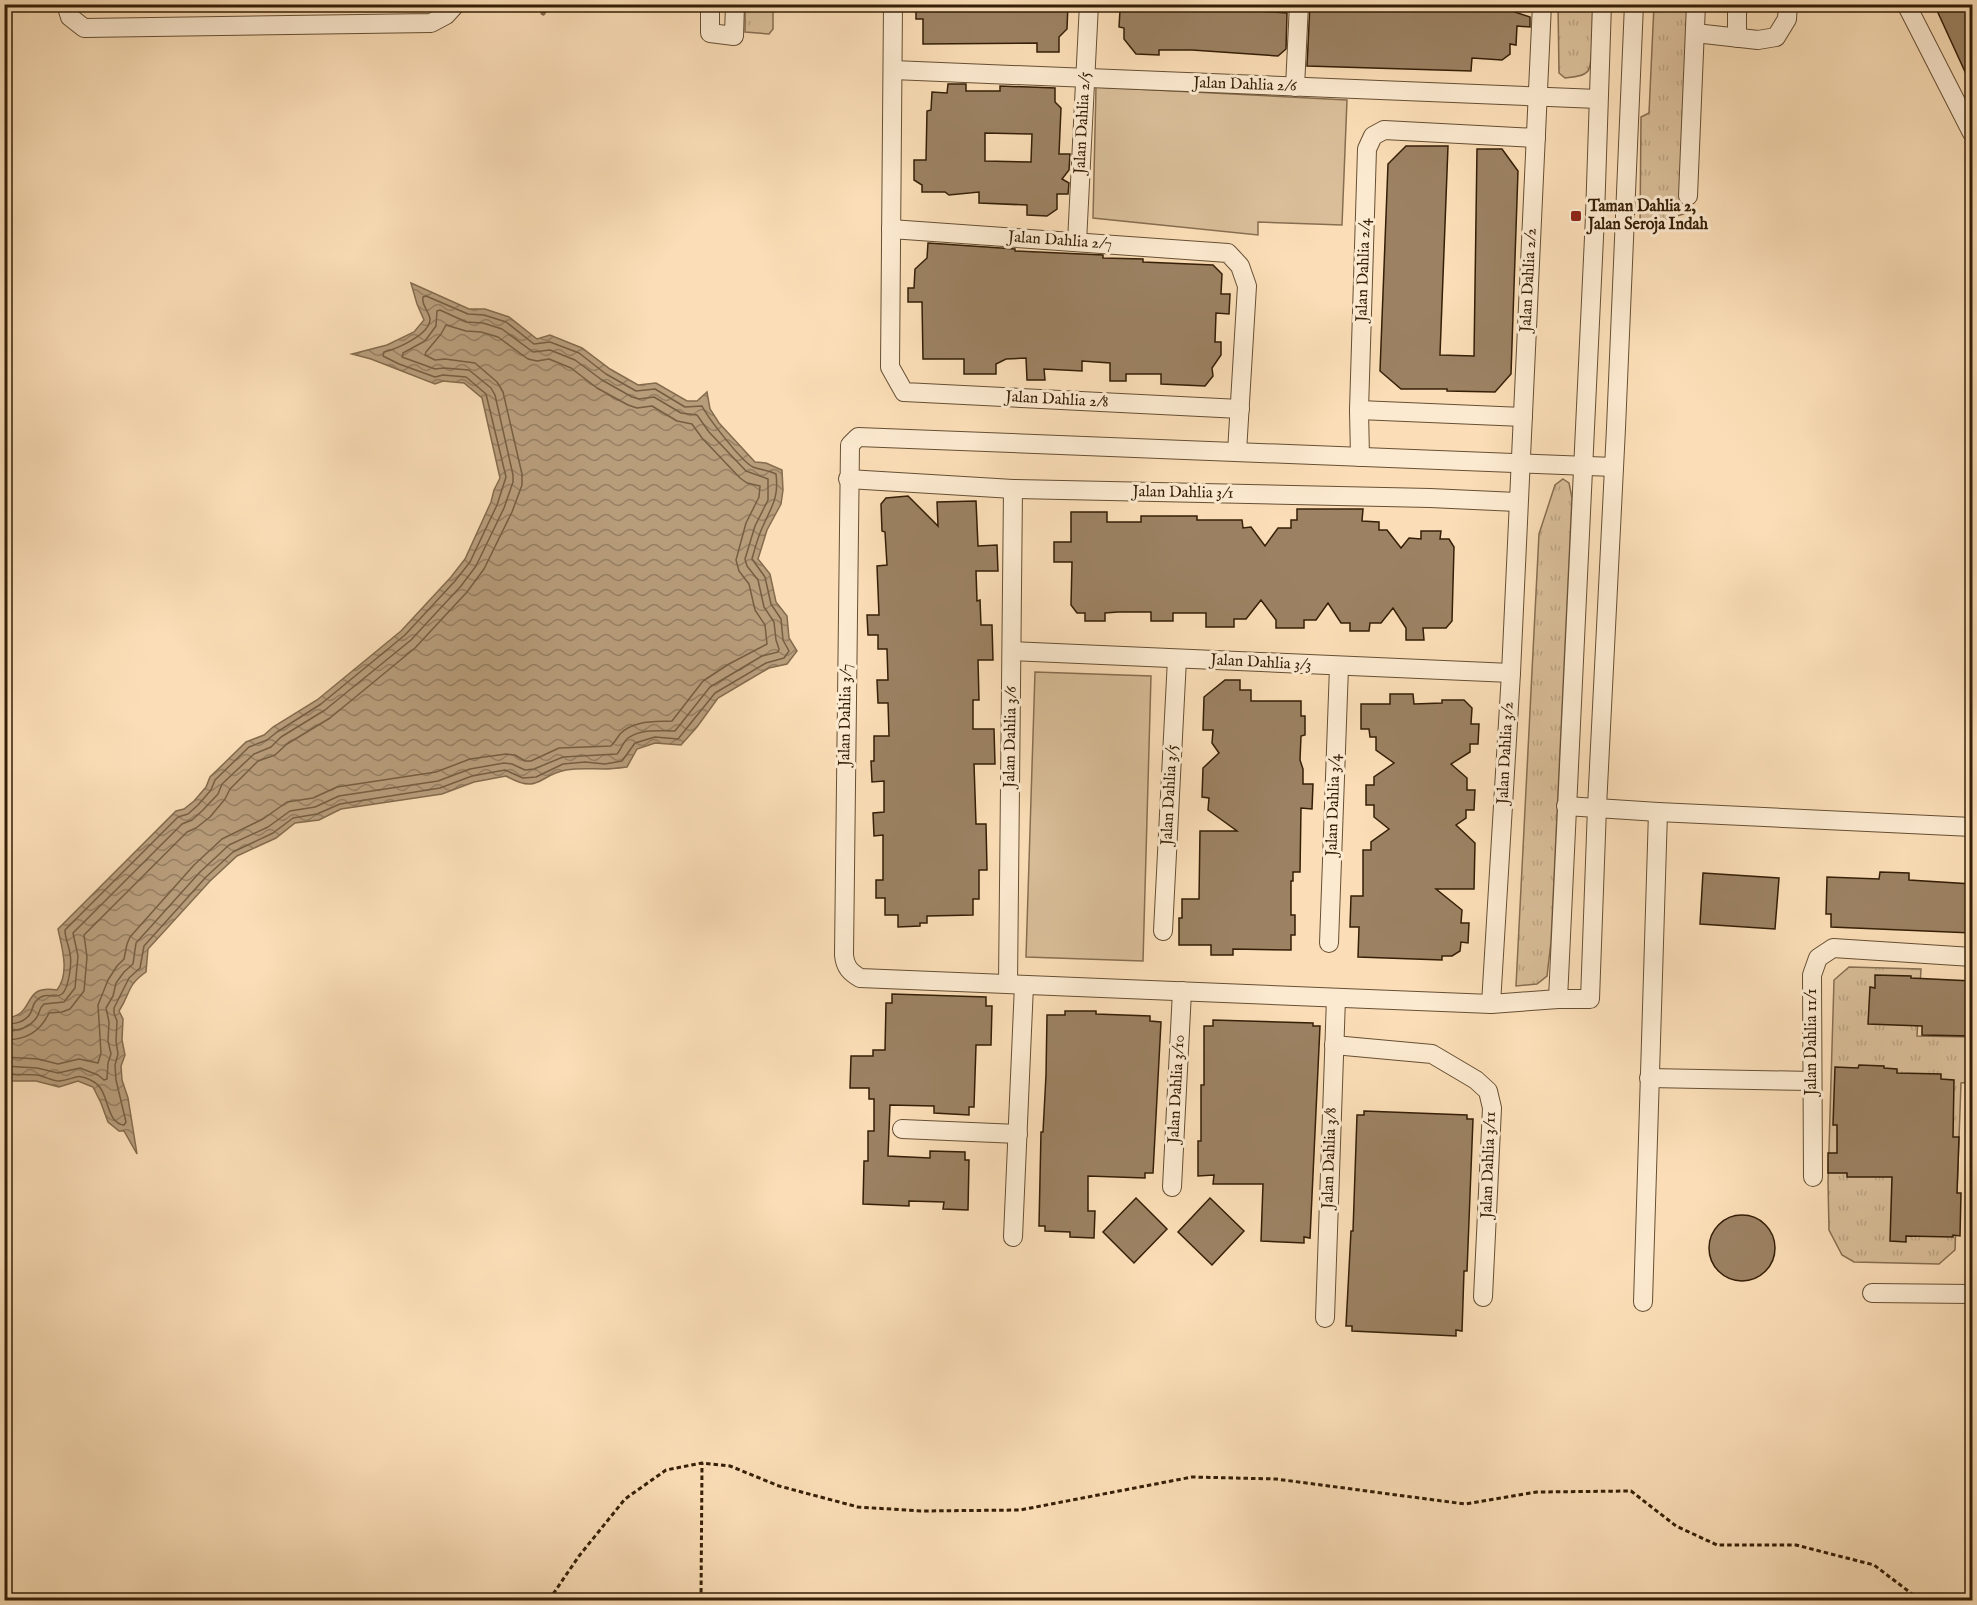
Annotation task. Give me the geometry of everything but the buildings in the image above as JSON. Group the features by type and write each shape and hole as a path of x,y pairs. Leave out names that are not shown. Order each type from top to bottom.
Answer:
{"street":[{"path":"66,4 70,17 84,28 430,23 446,15 456,4"},
{"path":"710,4 710,33 734,36 735,4"},
{"path":"891,229 893,4"},
{"name":"Jalan Dahlia 2/5","path":"1077,242 1089,4"},
{"path":"1295,87 1299,4"},
{"name":"Jalan Dahlia 2/2","path":"1517,502 1542,4"},
{"path":"1558,999 1595,216 1602,4"},
{"path":"1016,984 1491,1004 1590,999 1634,4"},
{"path":"1688,196 1696,4"},
{"path":"1737,4 1737,38"},
{"path":"1695,33 1758,40 1776,37 1787,19 1788,4"},
{"path":"1906,4 1972,133"},
{"name":"Jalan Dahlia 2/6","path":"893,70 1598,99"},
{"name":"Jalan Dahlia 2/4","path":"1360,457 1359,401 1367,149 1373,136 1384,130 1536,138"},
{"name":"Jalan Dahlia 2/7","path":"891,229 1228,253 1240,266 1247,286 1240,409"},
{"name":"Jalan Dahlia 2/8","path":"891,229 890,367 904,392 1240,409"},
{"path":"1359,401 1522,417"},
{"path":"1240,409 1237,452 1614,467"},
{"name":"Jalan Dahlia 3/7","path":"1016,984 860,978 850,972 845,965 850,445 858,437 1237,452"},
{"name":"Jalan Dahlia 3/1","path":"848,479 1013,489 1517,502"},
{"name":"Jalan Dahlia 3/6","path":"1013,489 1012,651 1018,1134 1013,1237"},
{"name":"Jalan Dahlia 3/2","path":"1491,1004 1511,673 1517,502"},
{"name":"Jalan Dahlia 3/3","path":"1012,651 1511,673"},
{"name":"Jalan Dahlia 3/5","path":"1163,931 1177,659"},
{"name":"Jalan Dahlia 3/4","path":"1329,943 1339,667"},
{"path":"1566,806 1972,827"},
{"path":"1642,1302 1658,812"},
{"name":"Jalan Dahlia 11/1","path":"1813,1177 1812,975 1818,958 1833,948 1972,957"},
{"name":"Jalan Dahlia 3/10","path":"1172,1187 1182,991"},
{"name":"Jalan Dahlia 3/8","path":"1325,1318 1336,998"},
{"name":"Jalan Dahlia 3/11","path":"1334,1045 1432,1054 1476,1080 1488,1091 1492,1108 1483,1297"},
{"path":"1650,1078 1812,1081"},
{"path":"902,1129 1018,1134"},
{"path":"1872,1293 1972,1294"}],"path":[{"path":"701,1600 702,1463"},
{"path":"549,1600 579,1556 626,1499 666,1470 702,1463 730,1466 779,1486 858,1507 921,1511 1020,1510 1192,1477 1276,1479 1465,1504 1537,1492 1631,1491 1676,1526 1717,1545 1796,1545 1874,1565 1920,1600"}],"green space":[{"path":"745,5 773,5 773,29 769,34 745,32"},
{"path":"1558,5 1593,5 1590,66 1586,73 1580,76 1565,78 1559,73"},
{"path":"1654,5 1691,5 1684,214 1640,227 1641,117 1649,113"},
{"path":"1096,87 1347,100 1342,225 1258,222 1258,235 1093,218"},
{"path":"1563,479 1569,483 1572,498 1551,942 1547,976 1537,984 1516,986 1539,534 1555,485"},
{"path":"1035,672 1151,676 1143,961 1026,957"},
{"path":"1849,967 1921,969 1917,1036 1972,1037 1972,1082 1961,1083 1955,1250 1939,1264 1854,1262 1842,1255 1829,1230 1828,1182 1834,980"}],"water":[{"path":"411,283 469,309 485,309 509,317 537,339 550,335 582,348 610,369 638,385 656,383 687,401 697,401 707,392 710,409 719,423 755,462 766,463 782,470 781,504 767,530 758,559 770,574 776,602 787,616 789,638 797,651 787,664 769,668 718,698 681,745 655,743 637,749 627,767 566,770 533,784 526,784 506,776 474,782 442,794 341,809 319,820 295,823 276,838 237,856 210,881 148,949 146,972 132,986 119,1011 123,1019 122,1040 125,1055 121,1066 122,1080 128,1098 137,1154 124,1131 119,1131 108,1122 93,1087 78,1081 59,1087 36,1081 5,1079 5,1018 22,1012 37,992 45,989 57,990 64,968 58,929 176,811 184,809 194,801 206,787 210,777 246,742 264,735 317,700 401,631 465,559 500,478 482,398 464,383 443,381 435,384 352,354 387,345 414,332 424,320"}],"waterway":[{"path":"543,13 549,4"}],"place":[{"name":"Taman Dahlia 2, Jalan Seroja Indah","path":"1576,216"}]}
